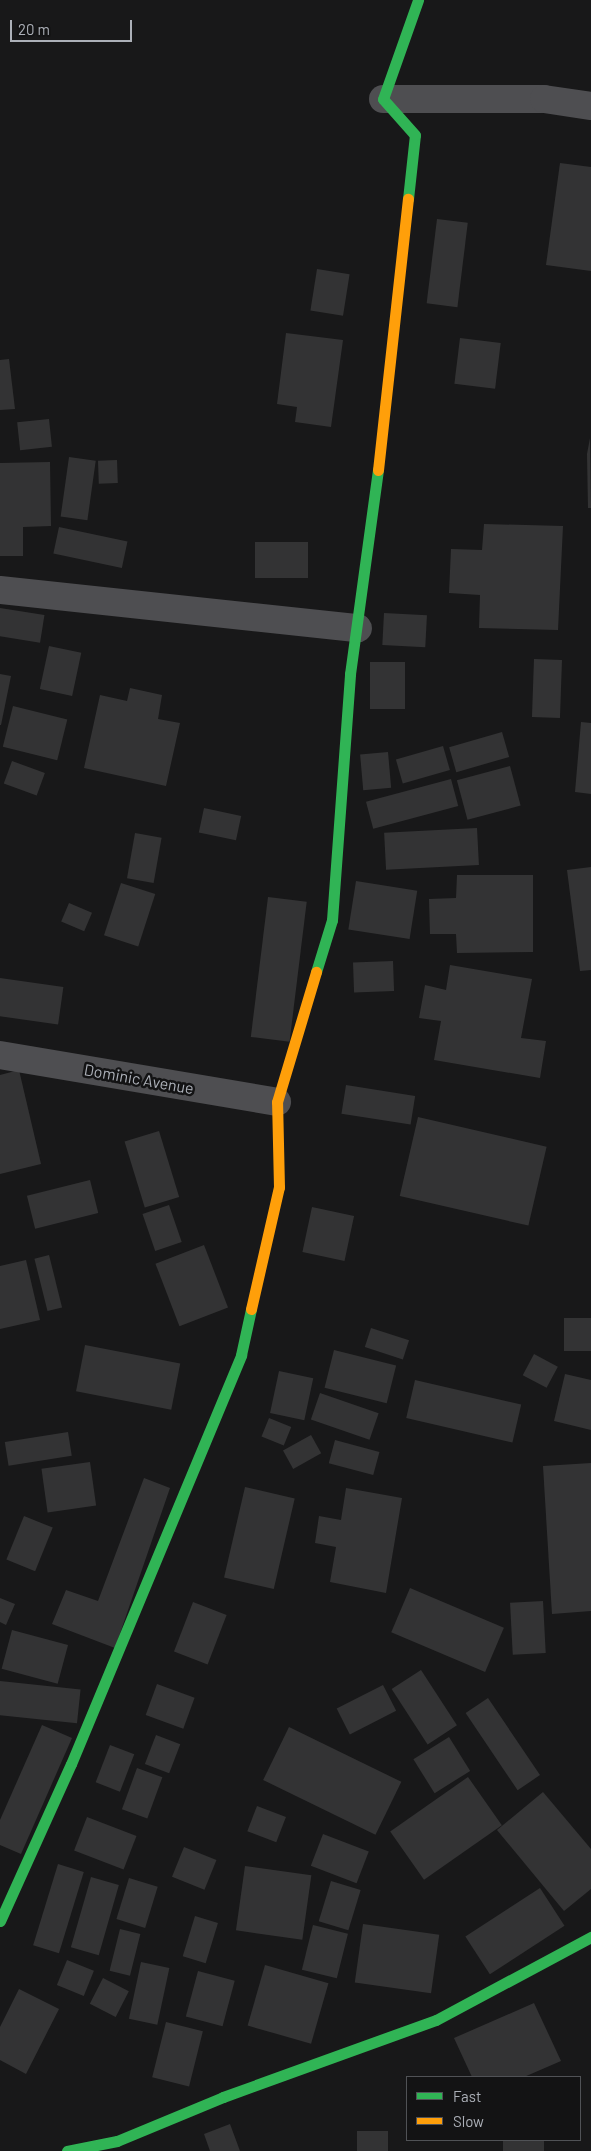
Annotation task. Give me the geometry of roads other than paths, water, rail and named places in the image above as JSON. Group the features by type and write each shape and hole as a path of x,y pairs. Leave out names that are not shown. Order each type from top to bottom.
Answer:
{"street":[{"path":"383,99 418,0"},
{"path":"383,99 544,98 591,106"},
{"path":"0,1921 79,1746 242,1355 279,1188 277,1102 332,920 350,674 358,628 389,385 414,136 383,99"},
{"path":"0,590 358,628"},
{"name":"Dominic Avenue","path":"0,1055 277,1102"},
{"path":"67,2151 117,2141 223,2097 436,2020 591,1937"}]}
